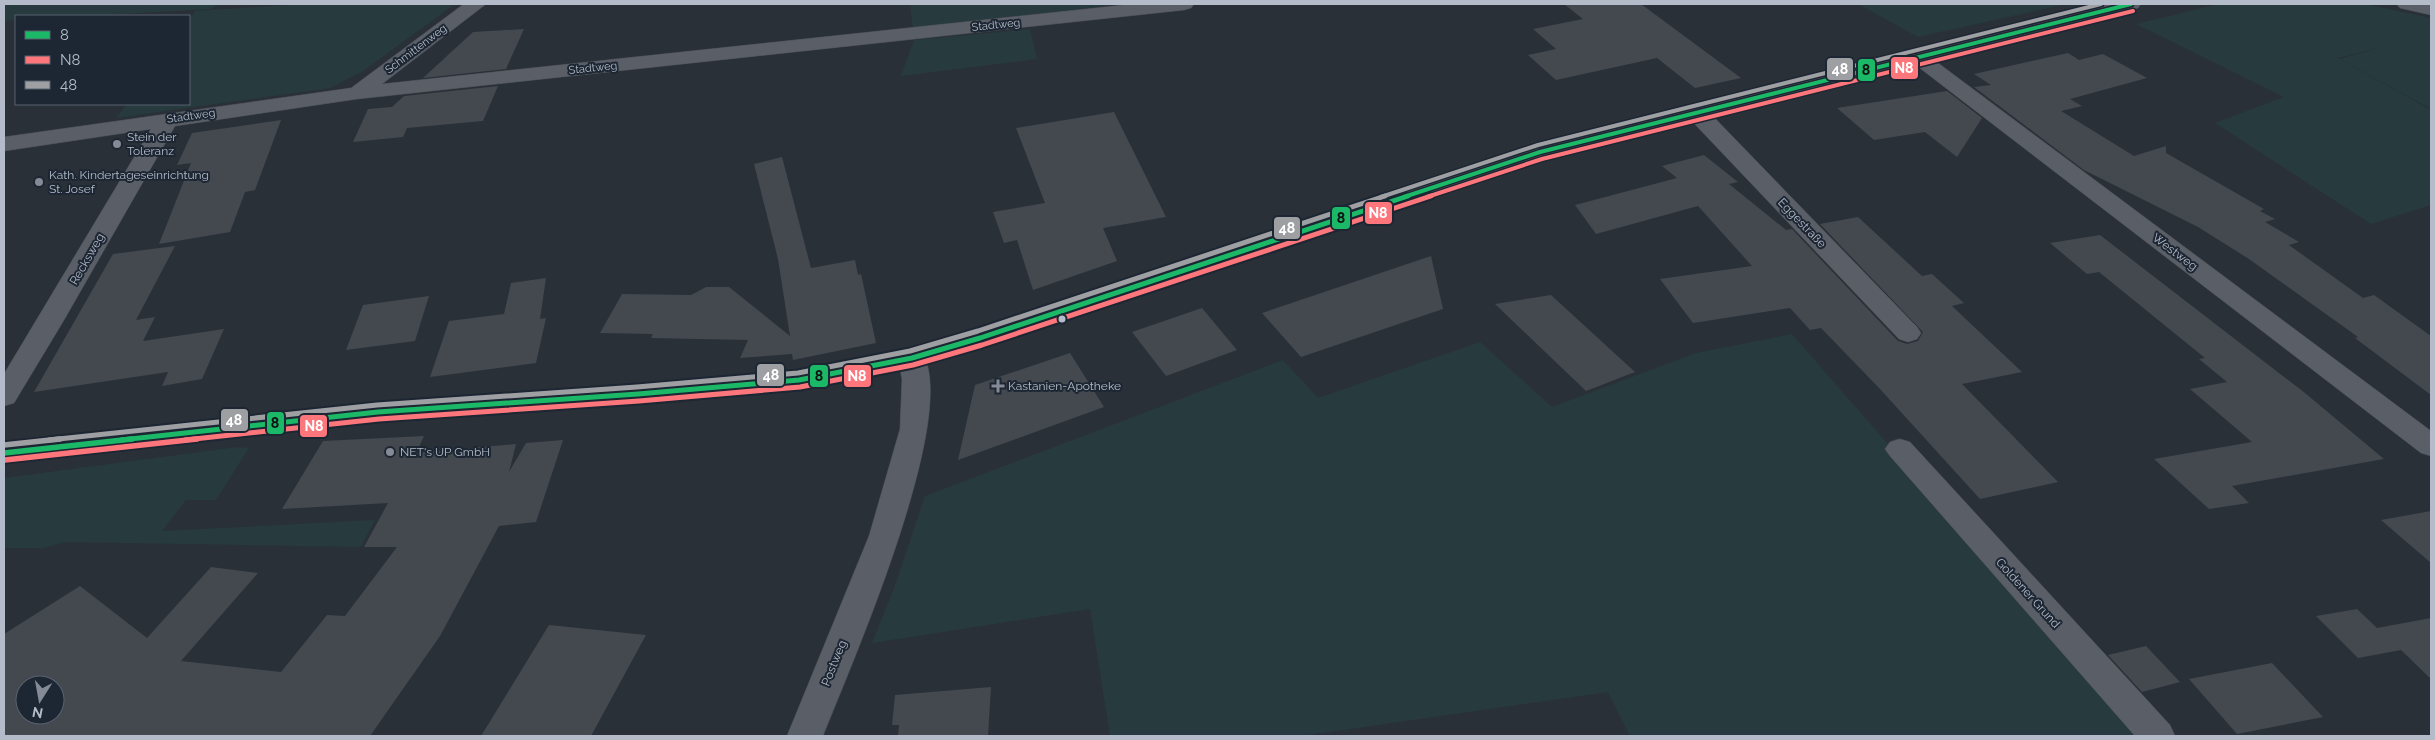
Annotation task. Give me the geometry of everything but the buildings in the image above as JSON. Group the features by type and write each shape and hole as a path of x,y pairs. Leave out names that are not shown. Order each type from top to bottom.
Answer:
{"main road":[{"path":"4,453 378,412 638,394 799,380 912,358 980,338 1540,152 2131,4"}],"street":[{"name":"Schmittenweg","path":"357,94 476,4"},
{"name":"Stadtweg","path":"4,144 357,94 1184,4"},
{"path":"2407,4 2431,9"},
{"name":"Westweg","path":"1919,58 2431,446"},
{"name":"Eggestraße","path":"1696,113 1908,333"},
{"name":"Recksweg","path":"4,396 51,320 167,120"},
{"name":"Postweg","path":"805,736 886,536 914,429 916,379 912,358"},
{"name":"Goldener Grund","path":"1900,449 2157,736"}],"green space":[{"path":"4,4 218,4 211,9 105,15 15,15 15,20 4,21"},
{"path":"304,4 455,4 363,71 330,88 116,118 126,105 190,105 190,18 195,11"},
{"path":"910,4 1125,4 913,28"},
{"path":"1858,4 2066,4 1918,37"},
{"path":"2219,4 2364,4 2431,18 2431,109 2340,59 2381,47 2338,58 2431,110 2431,205 2371,224 2215,123 2284,97 2136,24"},
{"path":"1030,29 1037,59 901,76 914,40"},
{"path":"1792,334 2143,736 1630,736 1608,692 1301,736 1110,736 1090,609 872,643 894,588 925,496 1283,360 1318,398 1480,342 1552,407 1696,353"},
{"path":"237,447 249,448 216,500 186,500 162,531 375,520 361,547 65,542 44,548 4,548 4,478"}],"transit line":[{"name":"48","path":"4,445 377,405 637,387 798,373 910,351 978,331 1538,145 2101,4"},
{"name":"8","path":"4,453 378,412 638,394 799,380 912,358 980,338 1540,152 2131,4"},
{"name":"N8","path":"5,460 379,419 639,401 800,387 913,365 982,345 1542,159 2133,11"}],"place":[{"name":"Stein der Toleranz","path":"117,144"},
{"name":"Kath. Kindertageseinrichtung St. Josef","path":"39,182"},
{"name":"Kastanien-Apotheke","path":"998,386"},
{"name":"NET's UP GmbH","path":"390,452"}]}
